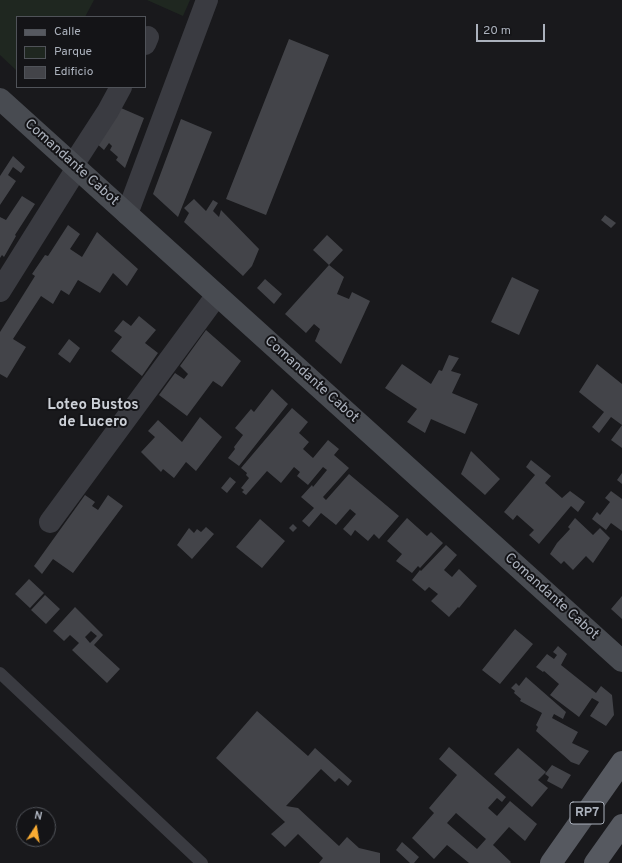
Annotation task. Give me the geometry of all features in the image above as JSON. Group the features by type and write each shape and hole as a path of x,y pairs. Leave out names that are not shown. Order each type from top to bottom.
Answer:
{"main road":[{"name":"Comandante Cabot","path":"0,99 622,661"},
{"name":"RP7","path":"551,863 622,762"},
{"name":"RP7","path":"595,863 622,825"}],"street":[{"path":"127,214 207,0"},
{"path":"0,291 120,88"},
{"path":"50,522 217,295"}],"lane":[{"path":"0,673 202,863"}],"green space":[{"path":"0,0 94,0 86,16 16,16 16,70 0,55"},
{"path":"147,0 190,0 183,16"}],"building":[{"path":"289,39 329,55 266,215 226,199"},
{"path":"121,108 144,118 125,168 116,160 118,157 110,150 112,146 109,143 104,150 96,143"},
{"path":"181,119 212,132 178,217 153,194"},
{"path":"13,156 25,167 21,173 13,167 8,175 16,181 0,205 0,176"},
{"path":"22,196 35,204 15,235 16,236 4,257 2,255 0,258 0,217 6,220"},
{"path":"194,199 206,211 213,200 218,203 213,211 219,217 221,210 259,249 252,266 243,276 184,222 189,213 184,208"},
{"path":"605,215 616,223 611,228 601,220"},
{"path":"68,225 80,234 70,249 82,257 97,232 138,269 127,286 113,273 100,293 78,280 69,295 61,290 53,304 41,296 13,339 26,347 7,378 0,374 0,332 35,276 32,274 45,255 48,256"},
{"path":"327,235 343,250 329,265 313,250"},
{"path":"329,265 344,277 337,294 349,299 352,292 370,301 341,364 315,341 320,329 314,324 306,333 285,314"},
{"path":"512,277 539,290 519,335 491,322"},
{"path":"265,279 282,294 274,304 257,288"},
{"path":"139,316 156,330 145,343 158,353 142,376 111,351 122,337 114,331 123,320 131,326"},
{"path":"206,330 241,361 222,387 213,381 187,416 159,395 175,373 184,379 188,374 180,366"},
{"path":"69,339 80,348 70,363 58,354"},
{"path":"449,355 459,358 451,371 461,374 452,393 478,404 465,434 431,419 425,433 407,422 417,409 385,388 402,364 431,384 439,370 442,371"},
{"path":"597,364 622,384 622,425 611,417 599,433 592,427 604,412 579,392"},
{"path":"272,389 288,404 239,466 228,458 243,435 235,428 251,409 254,412"},
{"path":"292,408 308,422 299,433 309,442 303,449 313,458 328,440 339,449 334,455 349,468 323,497 326,500 349,474 399,516 379,539 374,534 368,541 355,530 351,536 343,529 356,514 350,509 336,525 321,513 309,527 302,521 314,508 301,497 312,485 313,487 327,470 323,467 308,485 297,476 300,472 294,467 281,483 267,471 246,495 242,492 244,490 241,488 249,478 246,475 247,473 241,468"},
{"path":"200,417 222,437 196,471 186,462 174,478 163,469 161,472 141,452 155,437 148,431 158,420 182,442"},
{"path":"622,425 622,448 611,440"},
{"path":"471,451 500,479 485,495 461,474"},
{"path":"531,460 551,476 545,483 562,498 570,491 585,502 578,512 571,506 539,544 529,535 534,530 517,515 513,520 504,512 535,475 526,467"},
{"path":"622,473 622,484 617,480"},
{"path":"230,477 236,482 227,493 221,488"},
{"path":"611,491 622,499 622,531 611,523 606,530 592,519 597,512 600,515 610,502 605,498"},
{"path":"85,495 95,502 92,506 98,510 108,495 123,506 73,573 53,559 42,574 34,566"},
{"path":"407,518 427,536 431,532 443,543 420,568 418,566 412,573 396,561 402,554 387,541"},
{"path":"575,518 593,535 600,528 610,538 593,563 586,556 573,570 564,561 561,564 550,554 557,543 570,529 568,527"},
{"path":"260,519 285,541 262,568 236,547"},
{"path":"293,524 297,528 293,532 289,528"},
{"path":"206,527 214,534 192,559 177,545 189,528 194,533 197,529 201,532"},
{"path":"446,545 457,555 444,570 452,577 459,569 477,586 459,608 458,607 449,617 431,601 438,594 429,587 425,591 412,580 420,570 421,571"},
{"path":"29,579 44,593 30,608 15,594"},
{"path":"45,595 60,609 46,624 31,610"},
{"path":"622,596 622,619 611,609"},
{"path":"75,607 103,635 94,645 120,669 107,683 72,650 79,643 70,635 64,641 53,631","holes":["91,631 97,636 90,643 85,637"]},
{"path":"515,629 533,644 500,684 482,670"},
{"path":"558,646 567,654 561,665 596,693 601,686 612,695 614,715 606,726 590,716 599,702 592,698 579,717 550,695 559,684 544,671 543,672 536,667 547,654 554,659 557,655 553,652"},
{"path":"526,677 566,712 563,719 554,714 552,718 578,732 572,743 589,751 579,765 571,762 536,731 538,727 536,725 542,713 520,701 521,699 511,688 516,683 519,686"},
{"path":"257,711 308,756 315,748 352,781 348,786 339,778 335,782 321,769 286,806 298,808 339,846 347,837 359,848 380,853 380,863 319,863 323,858 298,834 285,847 271,834 285,822 216,758"},
{"path":"449,747 506,797 502,802 497,798 488,808 497,816 510,801 537,824 525,841 509,827 493,845 511,862 510,863 469,863 447,845 434,859 412,838 434,813 429,808 457,775 439,759","holes":["456,813 486,839 477,849 447,823"]},
{"path":"518,748 546,772 538,780 548,788 532,807 494,774"},
{"path":"552,765 571,775 562,789 547,781 549,777 545,774"},
{"path":"402,842 419,857 414,863 410,863 396,850"}],"district":[{"name":"Loteo Bustos de Lucero","path":"93,414"}]}
